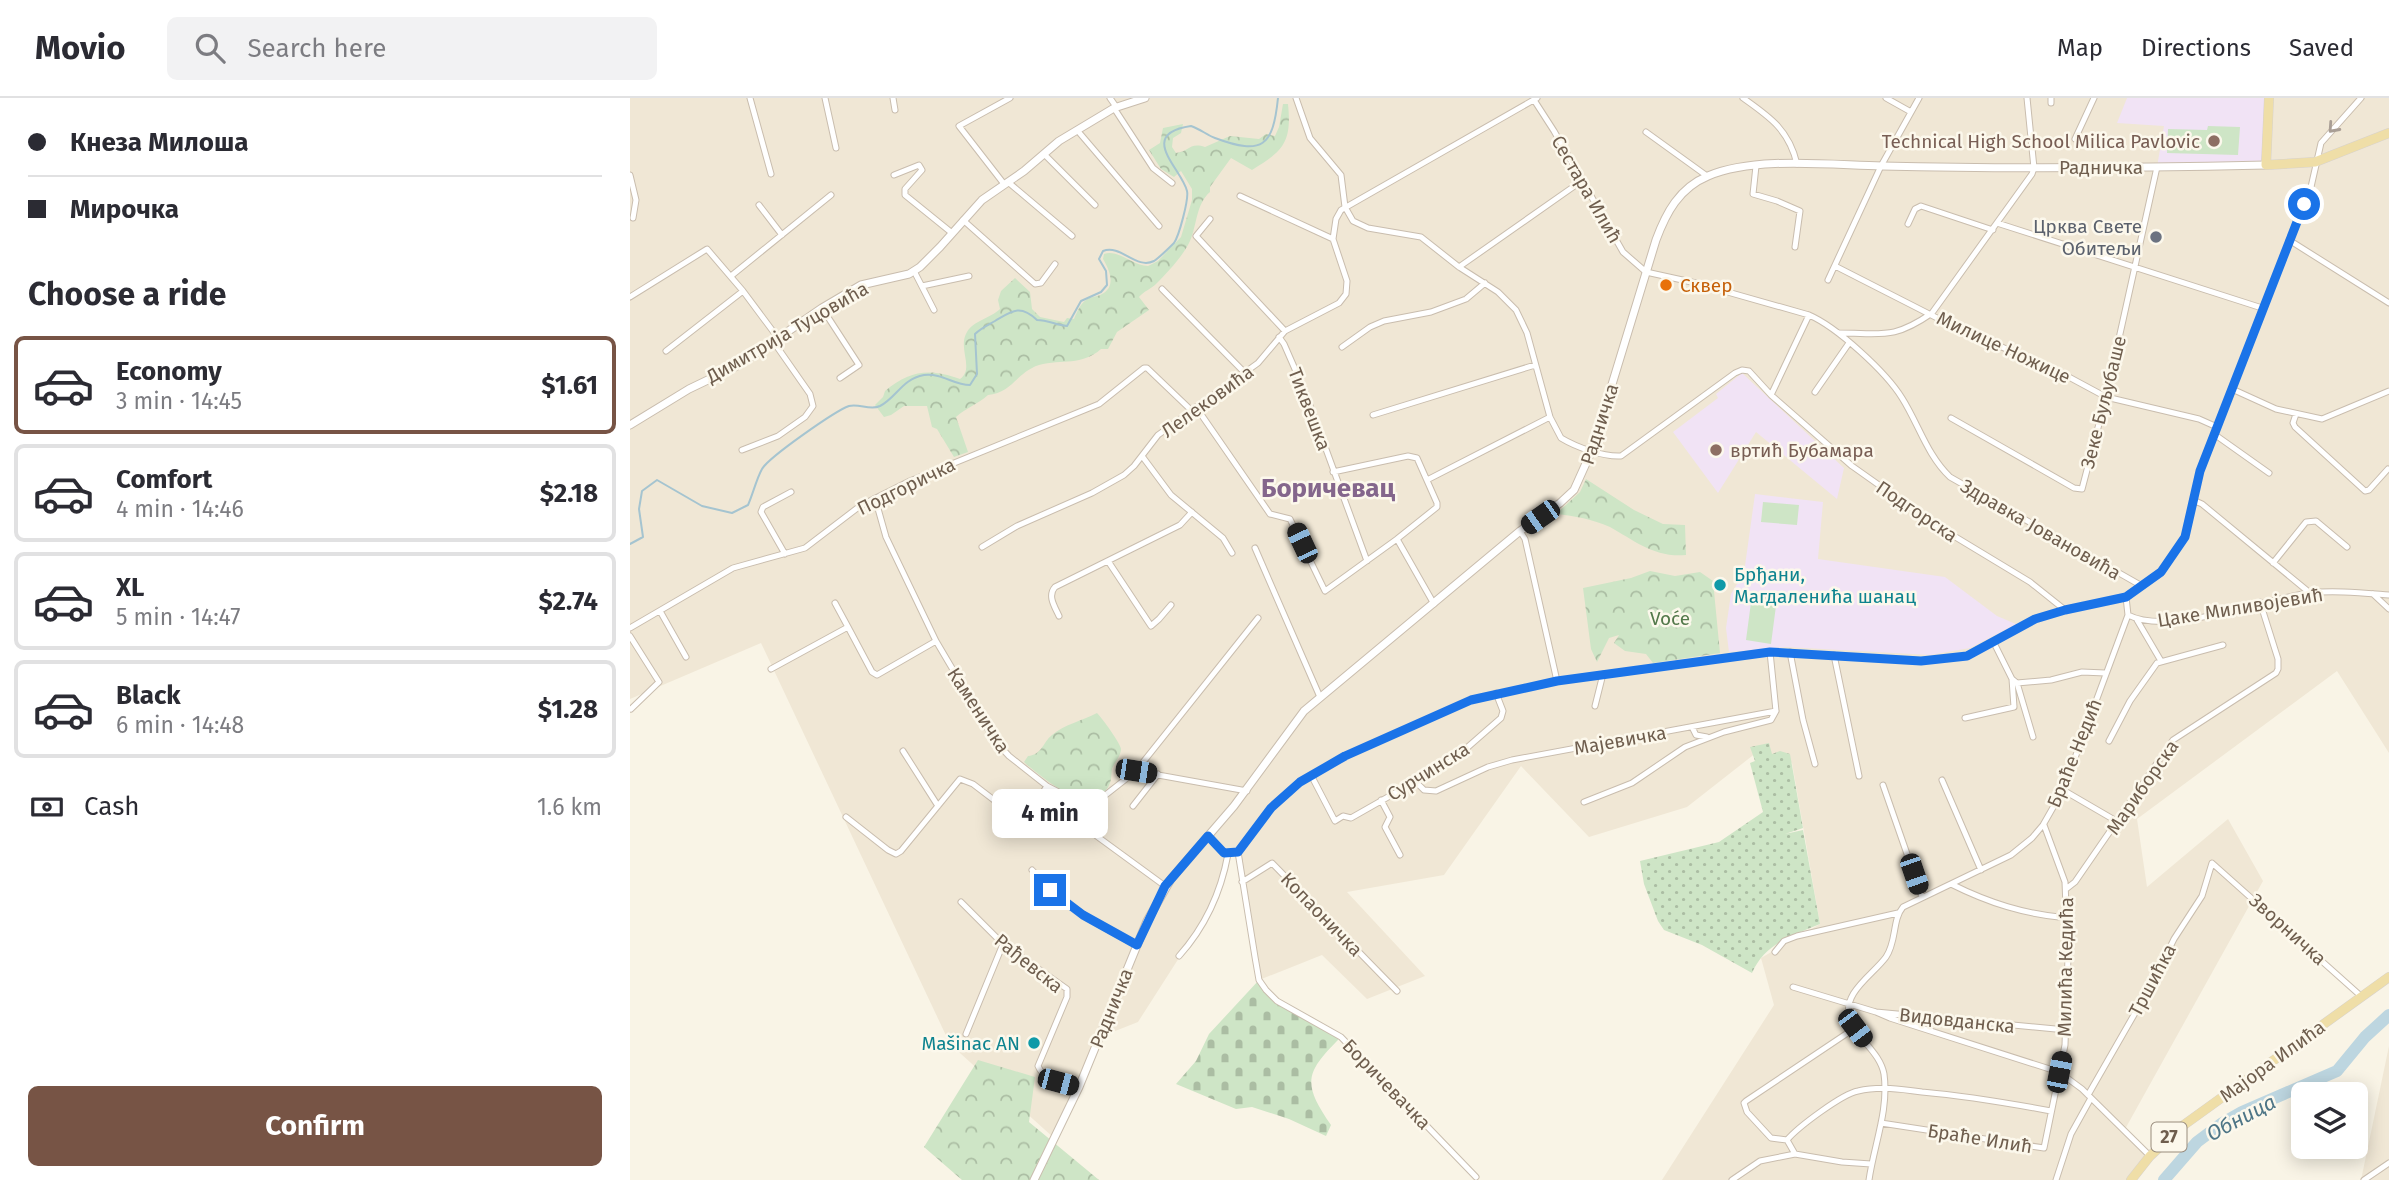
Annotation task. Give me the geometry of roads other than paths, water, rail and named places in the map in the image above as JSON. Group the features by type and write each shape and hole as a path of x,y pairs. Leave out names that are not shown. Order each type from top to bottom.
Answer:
{"main road":[{"path":"2266,165 2269,98"},
{"name":"Радничка","path":"2266,165 2315,162 2389,133"},
{"name":"Мајора Илића","path":"2131,1180 2150,1156 2196,1115 2389,977"}],"street":[{"path":"750,98 771,174"},
{"path":"825,98 836,148"},
{"path":"893,98 895,110"},
{"path":"1010,98 958,126 1006,183 1072,236"},
{"path":"1110,98 1150,163 1172,183"},
{"name":"Димитрија Туцовића","path":"630,425 689,389 729,370 861,285 902,277 914,271 982,200 1077,130 1115,108 1145,98"},
{"path":"1296,98 1310,138 1341,175 1349,216 1356,223 1421,237 1504,298 1520,317 1527,333 1550,417 1561,438 1592,450"},
{"path":"1743,98 1777,125 1792,146 1797,164"},
{"path":"1886,98 1911,112"},
{"path":"1828,280 1881,166 1919,98"},
{"path":"1839,333 1888,335 1913,326 1932,313 1993,230 2034,168 2027,98"},
{"path":"2075,139 2094,98"},
{"path":"1208,836 1222,851 1228,854 1238,852 1281,798 1311,775 1345,756 1454,706 1496,693 1557,681 1770,652 1921,661 1967,656 2035,619 2126,597 2161,572 2187,533 2196,484 2288,240 2311,187 2321,143 2361,98"},
{"path":"1240,195 1334,239 1336,219 1345,206 1536,99"},
{"name":"Сестара Илић","path":"1536,99 1623,252 1646,272"},
{"path":"1077,130 1159,226"},
{"path":"1646,132 1707,176"},
{"path":"1045,155 1095,205"},
{"name":"Радничка","path":"1034,1180 1079,1087 1137,945 1165,886 1247,791 1293,724 1320,697 1520,531 1569,495 1577,484 1592,450 1660,231 1671,207 1685,190 1707,176 1756,166 1797,164 2034,168 2266,165"},
{"path":"894,175 919,165 922,170 905,189 905,195 952,233"},
{"path":"1756,166 1753,194 1800,211 1795,247"},
{"name":"Зеке Буљубаше","path":"1951,418 2079,490 2082,489 2106,397 2157,167"},
{"path":"630,175 636,200 633,218"},
{"path":"1459,267 1583,180"},
{"path":"731,276 831,195"},
{"path":"759,205 782,235"},
{"path":"1908,224 1915,209 1921,206 1993,230"},
{"path":"1210,219 1196,236 1285,331"},
{"path":"963,220 1035,284 1041,283 1055,264"},
{"path":"1997,223 2262,308"},
{"name":"Лелековића","path":"982,547 1027,521 1065,506 1129,471 1158,435 1264,358 1285,331 1339,303 1344,297 1348,281 1334,239"},
{"path":"2288,240 2389,303"},
{"path":"630,297 707,249 743,291 810,394 813,406 805,418 778,436 742,450"},
{"name":"Милице Ножице","path":"1835,266 1932,313 1941,320 2067,376 2106,397 2199,419 2217,427"},
{"path":"914,271 934,310"},
{"name":"Здравка Јовановића","path":"1646,272 1696,283 1809,315 1839,333 1902,397 1935,461 1950,477 2142,586"},
{"path":"922,286 969,276"},
{"path":"1342,347 1370,327 1390,320 1432,312 1466,299 1485,283"},
{"path":"1162,289 1245,373"},
{"path":"666,351 743,291"},
{"path":"822,308 859,365 840,378"},
{"path":"1771,395 1809,315"},
{"name":"Тиквешка","path":"1279,337 1305,392 1367,561"},
{"path":"1815,392 1849,343"},
{"path":"1373,415 1535,365"},
{"name":"Подгоричка","path":"630,628 733,568 805,548 844,517 910,481 1099,404 1140,370 1147,368 1193,408"},
{"name":"Подгорска","path":"1592,450 1621,456 1735,373 1742,370 1749,372 1833,451 1872,481 1934,524 2030,582 2065,610"},
{"path":"2232,389 2265,405 2325,419 2389,391"},
{"path":"1193,408 1270,514 1290,519 1325,591 1436,509 1437,503 1417,458 1413,456 1333,472"},
{"path":"2296,414 2293,423 2295,427 2365,491 2388,469"},
{"path":"1427,480 1550,417"},
{"path":"2214,434 2269,473"},
{"path":"1142,456 1171,495 1223,538 1232,553"},
{"path":"785,554 761,512 763,507 791,492"},
{"name":"Каменичка","path":"875,498 886,537 936,642 1001,750 1047,786 1077,803 1094,804 1136,771"},
{"path":"2193,500 2202,504 2310,593"},
{"path":"1059,616 1051,598 1053,589 1115,555 1180,525 1192,512"},
{"path":"2273,563 2310,520 2316,521 2347,547"},
{"path":"1520,531 1525,540 1557,681"},
{"path":"1397,539 1434,604"},
{"path":"1255,548 1320,697"},
{"path":"1108,561 1150,626 1160,619 1171,605"},
{"name":"Цаке Миливојевић","path":"2128,615 2137,620 2162,622 2310,593 2389,595"},
{"path":"2373,594 2389,609"},
{"name":"Браће Недић","path":"1898,914 1908,903 1981,870 2017,850 2043,825 2063,790 2128,615 2126,597"},
{"name":"Мариборска","path":"2066,889 2075,882 2118,822 2162,752 2178,735 2276,673 2278,659 2260,602"},
{"path":"835,603 872,672 877,675 936,642"},
{"path":"660,611 686,657"},
{"path":"1136,771 1258,618"},
{"path":"2137,620 2161,661"},
{"path":"771,668 848,627"},
{"path":"630,636 659,682 631,709"},
{"path":"1994,643 2015,681 2032,737"},
{"path":"2109,741 2130,701 2161,661 2222,645"},
{"path":"1584,803 1632,783 1670,755 1707,737 1770,720 1776,711 1770,652"},
{"path":"1790,652 1798,701 1815,764"},
{"path":"1834,654 1859,776"},
{"path":"2015,681 2051,680 2082,672 2105,673"},
{"path":"1595,706 1604,674"},
{"path":"1965,718 2014,707 2015,681"},
{"name":"Сурчинска","path":"1400,855 1385,827 1390,819 1381,800 1453,760 1501,718 1503,711 1496,693"},
{"name":"Мајевичка","path":"1415,781 1424,790 1436,791 1488,767 1512,760 1776,711"},
{"path":"1692,727 1696,735 1707,737"},
{"path":"903,751 938,806"},
{"path":"1136,771 1247,791"},
{"path":"1133,806 1158,774"},
{"path":"1311,775 1335,821 1343,816 1351,818 1381,800"},
{"path":"846,817 896,854 957,780 962,779 973,784 1018,819 1023,820 1047,786"},
{"path":"1942,780 1981,870"},
{"path":"1884,785 1922,897"},
{"path":"2063,790 2118,822"},
{"name":"Милића Кедића","path":"2043,825 2066,889 2066,1030 2059,1072"},
{"path":"1087,829 1165,886"},
{"name":"Боричевачка","path":"1238,852 1259,980 1266,990 1277,1001 1341,1037 1476,1177"},
{"path":"1179,956 1197,936 1222,881 1228,854"},
{"name":"Копаоничка","path":"1242,881 1272,863 1397,991"},
{"name":"Зворничка","path":"2212,863 2362,997"},
{"name":"Тршићка","path":"2056,1180 2071,1134 2174,939 2202,896 2212,863"},
{"path":"1032,870 1069,906 1137,945"},
{"path":"1951,884 1989,902 2014,910 2067,918"},
{"name":"Рађевска","path":"961,902 1003,944 1067,989 1038,1066 1046,1077 1079,1087"},
{"path":"1775,952 1784,941 1797,936 1898,914 1892,946 1853,994 1849,1004 1849,1016 1855,1028 1881,1064 1885,1088 1869,1180"},
{"path":"966,1034 1003,944"},
{"name":"Видовданска","path":"1793,987 1876,1012 2066,1030"},
{"path":"1876,1012 2059,1072 2090,1097 2150,1156"},
{"path":"1787,1140 1771,1138 1747,1112 1744,1103 1855,1028"},
{"name":"Браће Илић","path":"1881,1123 2044,1148 2059,1072"},
{"path":"1787,1140 1797,1129 1857,1091 1885,1088 2051,1111"},
{"path":"1787,1140 1795,1154"},
{"path":"1732,1180 1760,1161 1795,1154 1871,1164"},
{"path":"2364,1180 2389,1163"}],"waterway":[{"path":"630,544 643,537 639,509 642,491 657,480 702,506 732,513 748,505 760,473 767,463 803,435 849,406 880,406 910,380 924,375 970,385 977,374 975,334 1006,314 1021,311 1037,320 1067,326 1081,301 1101,292 1107,285 1106,271 1099,259 1103,251 1116,251 1147,263 1154,261 1174,243 1181,226 1187,191 1166,153 1166,136 1175,130 1191,126 1231,143 1255,146 1263,143 1269,136 1278,98"},
{"name":"Обница","path":"2164,1180 2197,1142 2221,1124 2242,1112 2337,1071 2365,1037 2389,1015"}],"place":[{"name":"Technical High School Milica Pavlovic","path":"2214,141"},
{"name":"Црква Свете Обитељи","path":"2156,237"},
{"name":"Сквер","path":"1666,285"},
{"name":"вртић Бубамара","path":"1716,450"},
{"name":"Брђани, Магдаленића шанац","path":"1720,585"},
{"name":"Mašinac AN","path":"1034,1043"}],"district":[{"name":"Боричевац","path":"1328,488"}],"park label":[{"name":"Voće","path":"1670,618"}]}
